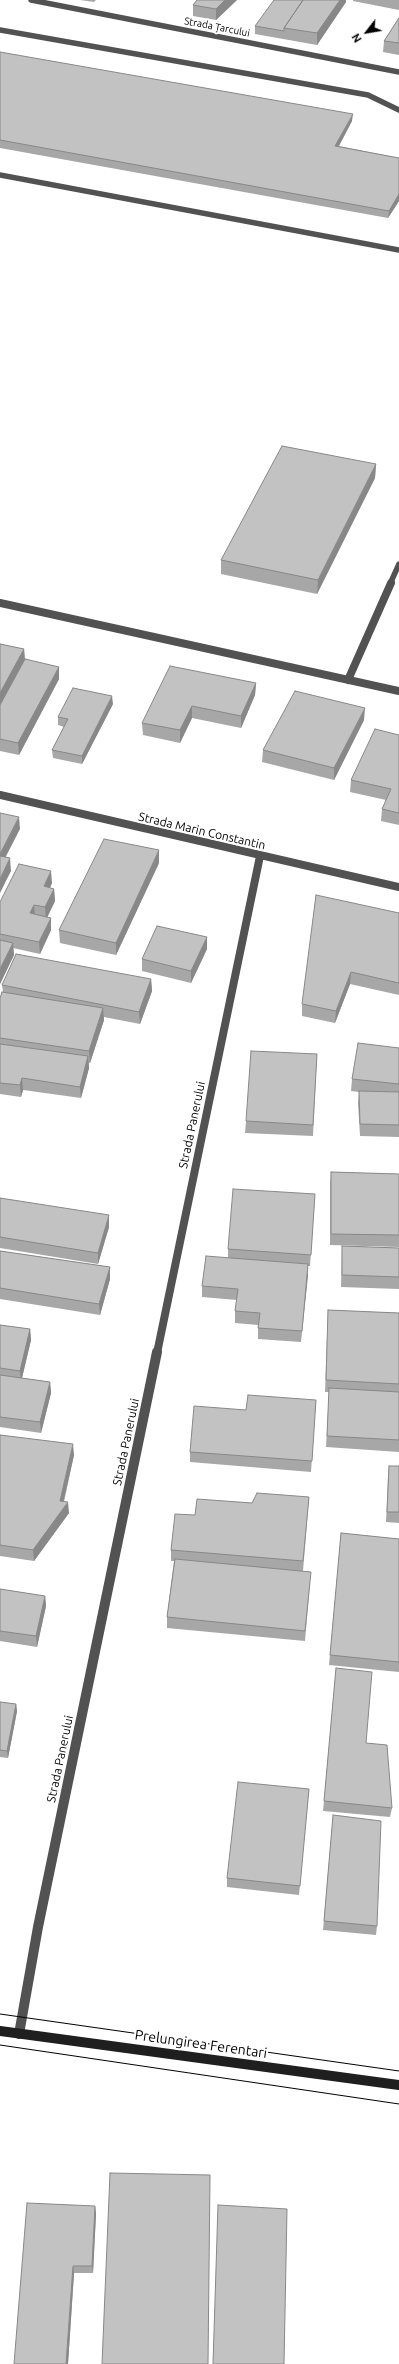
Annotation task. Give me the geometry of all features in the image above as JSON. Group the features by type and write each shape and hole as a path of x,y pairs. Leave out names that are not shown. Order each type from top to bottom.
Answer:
{"main road":[{"name":"Prelungirea Ferentari","path":"0,2031 399,2085"}],"street":[{"name":"Strada Țarcului","path":"31,0 399,72"},
{"path":"0,30 368,95 399,110"},
{"path":"0,176 399,250"},
{"path":"348,680 399,564"},
{"path":"0,603 399,691"},
{"name":"Strada Marin Constantin","path":"0,795 399,887"},
{"name":"Strada Panerului","path":"19,2034 38,1927 260,856"}],"building":[{"path":"197,0 225,0 216,9 193,5"},
{"path":"274,0 303,0 284,28 284,31 255,26"},
{"path":"303,0 340,0 317,33 284,28"},
{"path":"399,18 399,43 384,41"},
{"path":"0,52 353,114 335,146 399,158 399,194 389,211 0,140"},
{"path":"282,446 376,464 318,580 221,560"},
{"path":"0,644 24,649 0,693"},
{"path":"25,659 59,667 18,743 0,739 0,705"},
{"path":"170,666 256,683 241,716 192,706 180,730 142,723"},
{"path":"73,688 112,696 82,756 52,750 68,719 58,717"},
{"path":"295,691 365,708 334,768 263,750"},
{"path":"375,729 399,735 399,813 382,809 391,789 351,780"},
{"path":"0,813 19,817 0,854"},
{"path":"104,839 159,850 116,943 59,930"},
{"path":"0,856 10,858 0,879"},
{"path":"19,864 51,871 44,886 54,889 45,907 34,905 30,913 51,918 39,942 0,934 0,902"},
{"path":"316,895 399,913 399,983 351,972 336,1011 302,1004"},
{"path":"157,926 207,937 191,971 142,959"},
{"path":"0,940 13,943 0,969"},
{"path":"16,954 151,979 139,1012 2,985"},
{"path":"2,992 103,1008 89,1051 0,1038 0,998"},
{"path":"358,1043 399,1048 399,1084 352,1079"},
{"path":"0,1044 88,1056 80,1087 22,1078 20,1085 0,1083"},
{"path":"251,1051 317,1054 313,1125 246,1121"},
{"path":"359,1091 399,1092 399,1125 360,1124"},
{"path":"331,1172 399,1174 399,1235 331,1234"},
{"path":"233,1189 315,1194 311,1255 228,1249"},
{"path":"0,1198 109,1215 98,1253 0,1237"},
{"path":"342,1246 399,1248 399,1277 342,1275"},
{"path":"0,1251 110,1267 99,1304 0,1288"},
{"path":"206,1256 308,1264 302,1331 258,1328 260,1313 235,1311 238,1289 202,1286"},
{"path":"328,1310 399,1313 399,1384 326,1380"},
{"path":"0,1325 30,1329 20,1371 0,1368"},
{"path":"0,1375 50,1382 40,1422 0,1417"},
{"path":"329,1388 399,1392 399,1440 327,1436"},
{"path":"248,1395 316,1400 312,1461 190,1452 194,1406 246,1410"},
{"path":"0,1435 73,1444 60,1501 68,1502 33,1550 0,1545"},
{"path":"389,1466 399,1466 399,1512 387,1512"},
{"path":"257,1493 309,1497 303,1561 171,1550 175,1514 195,1515 197,1499 252,1503"},
{"path":"341,1533 399,1539 399,1662 330,1655"},
{"path":"175,1559 311,1572 305,1631 167,1617"},
{"path":"0,1589 45,1596 36,1636 0,1631"},
{"path":"336,1668 372,1672 366,1743 387,1745 392,1808 324,1801"},
{"path":"0,1702 16,1704 7,1751 0,1750"},
{"path":"238,1782 309,1789 300,1886 227,1878"},
{"path":"333,1815 381,1821 377,1926 324,1921"},
{"path":"110,2173 210,2175 208,2364 102,2364"},
{"path":"27,2203 95,2206 92,2266 73,2266 66,2364 14,2364"},
{"path":"218,2205 287,2209 284,2364 213,2364"}],"tram line":[{"path":"0,2014 399,2071"},
{"path":"0,2045 399,2104"}]}
